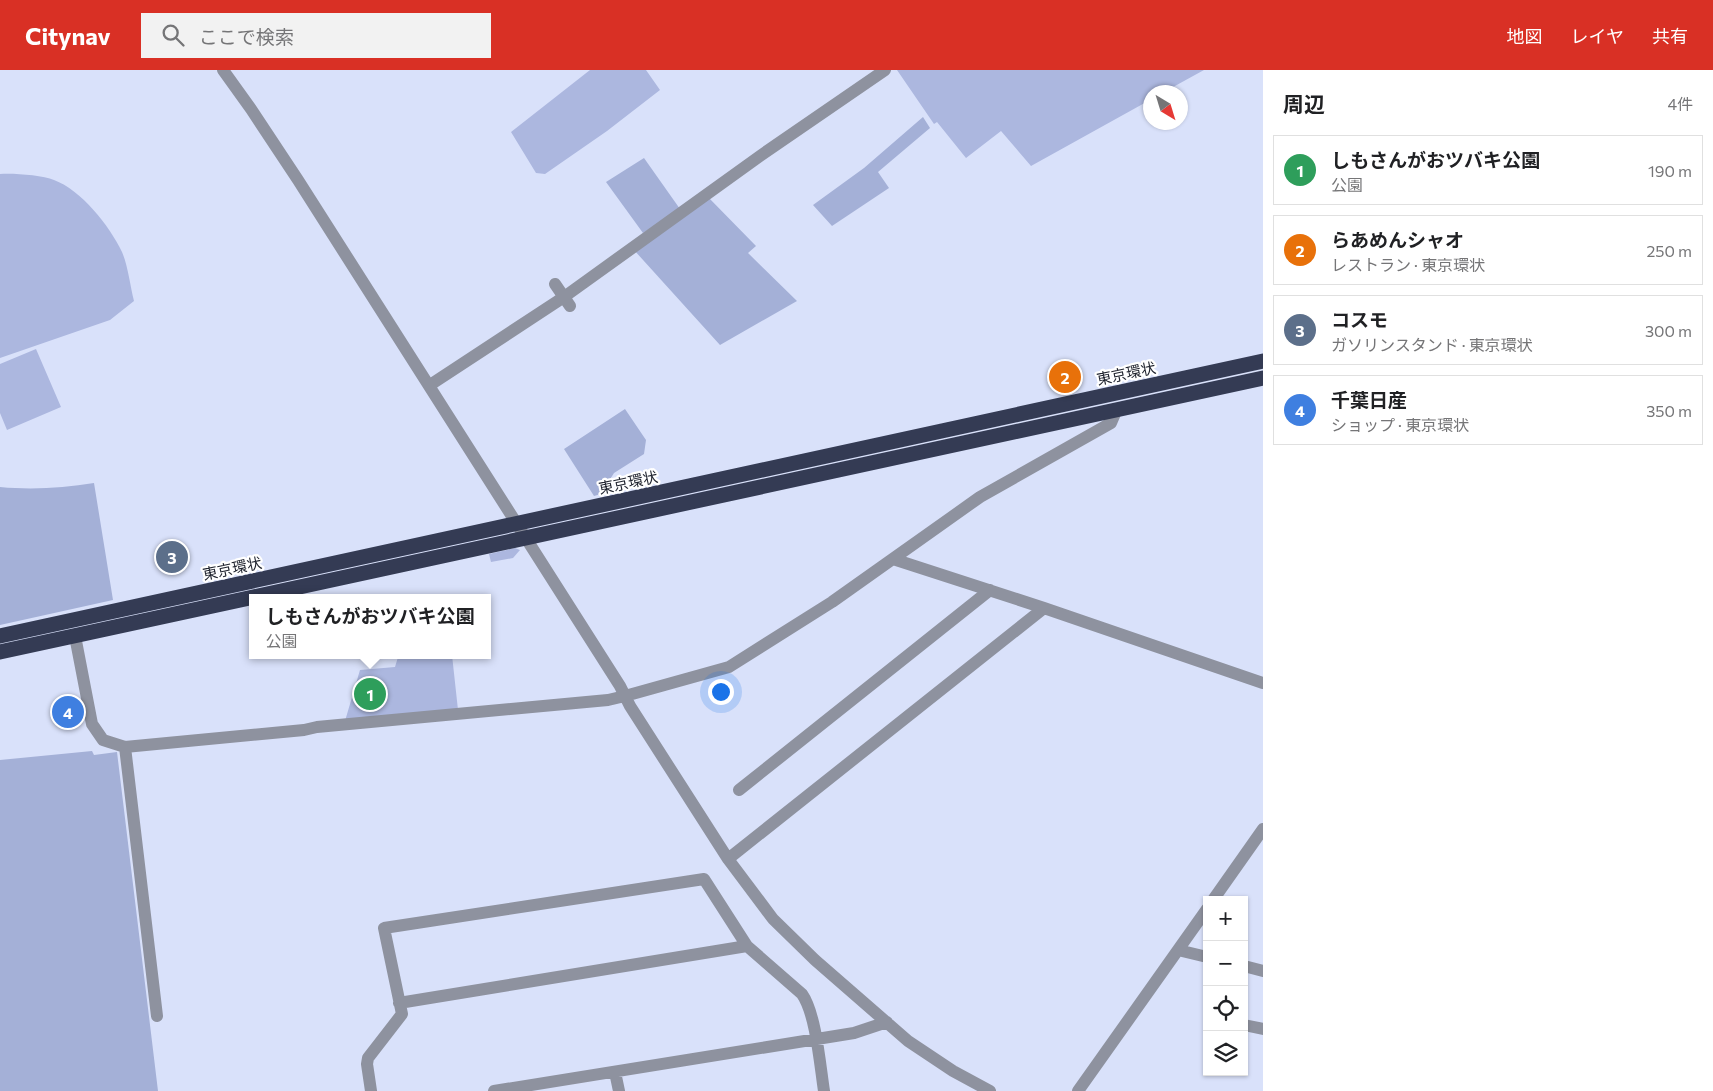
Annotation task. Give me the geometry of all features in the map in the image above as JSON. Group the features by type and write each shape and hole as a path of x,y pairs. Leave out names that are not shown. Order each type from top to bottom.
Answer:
{"highway":[{"name":"東京環状","path":"0,636 1263,361"},
{"path":"268,594 1263,378"},
{"path":"0,652 249,598"}],"street":[{"path":"223,70 298,180 430,385 620,686 634,713 728,859 773,919 814,960 908,1041 954,1071 990,1091"},
{"path":"430,385 567,302 752,161 885,70"},
{"path":"555,284 567,302"},
{"path":"74,636 92,724 103,740 125,747 608,700 729,667 832,602 980,497 1111,423 1117,410"},
{"path":"893,559 1263,682"},
{"path":"739,790 990,590"},
{"path":"728,859 1044,608"},
{"path":"125,747 157,1016"},
{"path":"1216,896 1263,828"},
{"path":"371,1091 367,1064 368,1058 402,1014 384,928 704,879 747,946 802,994 807,1001 816,1039 824,1091"},
{"path":"1078,1091 1203,914"},
{"path":"400,1003 747,946"},
{"path":"1178,950 1203,956"},
{"path":"1248,967 1263,971"},
{"path":"494,1091 854,1033 887,1022"},
{"path":"1248,1026 1263,1029"},
{"path":"615,1072 619,1091"}],"shaded area":[{"path":"590,70 646,70 660,90 607,131 545,174 536,173 511,132"},
{"path":"897,70 1204,70 1177,85 1143,85 1143,104 1031,166 1001,131 966,158 937,122 934,124"},
{"path":"923,117 930,128 878,172 889,188 832,226 813,205 864,168"},
{"path":"644,158 680,209 643,233 606,182"},
{"path":"0,174 49,178 64,185 84,200 102,220 122,252 134,301 110,320 0,358"},
{"path":"708,197 756,246 748,253 797,301 720,345 634,250"},
{"path":"36,349 61,407 7,430 0,413 0,364"},
{"path":"625,409 646,440 644,454 614,473 609,481 605,481 601,494 594,496 564,449"},
{"path":"94,483 113,600 0,625 0,487 47,488"},
{"path":"515,548 520,550 513,558 491,562 489,554"},
{"path":"397,659 452,659 458,710 345,721 360,670 395,667"},
{"path":"92,751 94,755 117,752 158,1091 0,1091 0,760"}],"place":[{"name":"らあめんシャオ","path":"1065,377"},
{"name":"コスモ","path":"172,557"},
{"name":"しもさんがおツバキ公園","path":"370,694"},
{"name":"千葉日産","path":"68,712"}]}
